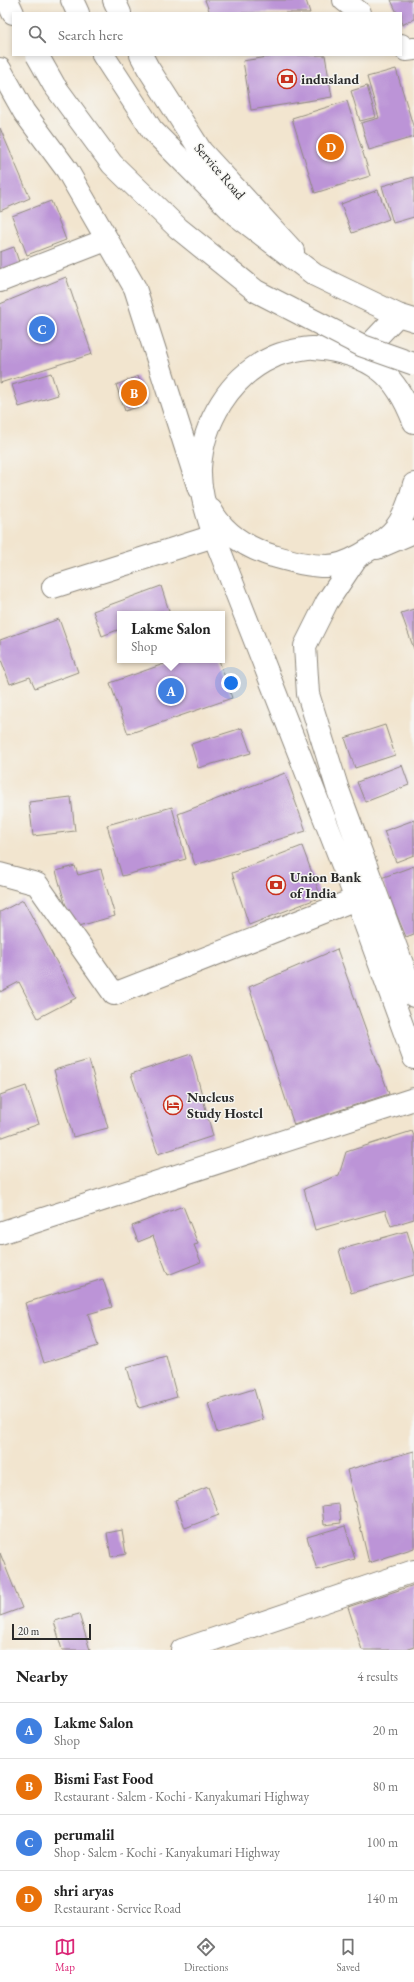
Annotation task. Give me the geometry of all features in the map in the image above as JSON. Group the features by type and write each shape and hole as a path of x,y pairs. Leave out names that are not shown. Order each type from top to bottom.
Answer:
{"main road":[{"path":"7,0 13,12"},
{"path":"72,0 78,12"},
{"path":"114,0 120,12"},
{"path":"344,0 359,12"},
{"path":"402,46 406,50 414,49"},
{"path":"38,56 54,84 112,164 178,228 256,291 363,346 414,364"},
{"path":"105,56 152,130 236,215 315,275 406,318 358,357"},
{"name":"Service Road","path":"142,56 201,151 315,275"},
{"path":"2,75 24,112 67,170 135,288 214,536 356,899 414,1058"},
{"path":"0,281 106,240"},
{"path":"414,422 406,401 380,370 358,357 313,348 273,356 243,377 222,400 211,421 203,443 200,469 201,494 216,520 228,532 241,542 266,554 297,564 328,566 357,557 414,532"},
{"path":"414,484 410,503 392,532 357,557 327,602 305,646 308,694 338,790 414,996"},
{"path":"53,587 214,536"},
{"path":"0,874 37,884 114,994 356,899"},
{"path":"0,1233 414,1099"},
{"path":"182,1650 414,1571"}],"building":[{"path":"205,0 306,0 310,12 210,12"},
{"path":"391,0 414,0 414,19 402,25 402,12 397,12"},
{"name":"indusland","path":"274,56 325,56 332,97 251,110 243,61"},
{"path":"396,69 414,129 414,137 369,150 361,123 379,118 367,77"},
{"path":"367,86 376,117 360,121 351,91"},
{"path":"347,101 370,176 315,193 292,118"},
{"path":"0,128 30,198 0,211"},
{"path":"414,177 414,217 393,223 382,186"},
{"path":"378,190 389,219 352,233 341,204"},
{"path":"51,201 66,240 27,255 12,216"},
{"path":"14,247 21,268 0,275 0,252"},
{"path":"66,277 92,354 0,383 0,304"},
{"path":"51,373 58,395 19,407 12,385"},
{"path":"138,376 147,404 125,411 116,385"},
{"path":"161,586 169,611 117,611 117,630 102,636 93,611"},
{"path":"414,609 414,649 401,613"},
{"path":"59,619 78,672 35,688 30,677 10,684 0,657 0,640"},
{"path":"167,663 220,663 232,698 128,734 110,683"},
{"path":"385,725 395,755 355,768 345,738"},
{"path":"242,728 251,753 198,768 191,744"},
{"path":"402,765 409,785 365,802 357,782"},
{"path":"285,773 306,831 195,865 178,814"},
{"path":"71,797 75,831 33,836 29,802"},
{"path":"172,807 186,859 122,876 107,825"},
{"path":"414,820 414,855 396,862 384,831"},
{"name":"Union Bank of India","path":"302,846 321,897 249,925 232,873"},
{"path":"75,866 78,875 101,869 115,916 72,928 56,871"},
{"path":"414,866 414,934 406,937 381,878"},
{"path":"23,900 76,998 38,1018 19,982 0,992 0,912"},
{"path":"337,949 389,1094 294,1125 249,987"},
{"name":"Nucleus Study Hostel","path":"191,1054 213,1136 158,1154 131,1074"},
{"path":"89,1060 108,1128 73,1137 54,1070"},
{"path":"26,1086 39,1124 0,1138 0,1095"},
{"path":"412,1131 414,1136 414,1219 391,1226 385,1210 315,1230 304,1189 339,1175 346,1152"},
{"path":"183,1206 198,1244 194,1245 201,1262 168,1275 153,1236 138,1242 132,1226"},
{"path":"407,1231 414,1254 414,1275 351,1293 339,1250"},
{"path":"103,1279 112,1307 88,1314 98,1346 44,1363 25,1303"},
{"path":"166,1356 177,1397 139,1408 127,1367"},
{"path":"254,1389 263,1420 217,1433 208,1403"},
{"path":"414,1451 414,1548 369,1563 347,1470"},
{"path":"208,1487 219,1515 185,1528 175,1500"},
{"path":"339,1504 341,1523 324,1525 322,1506"},
{"path":"345,1526 355,1559 317,1570 307,1537"},
{"path":"122,1530 126,1554 111,1557 107,1533"},
{"path":"0,1553 22,1608 0,1616"},
{"path":"414,1585 414,1647 405,1650 362,1650 348,1607"},
{"path":"79,1614 90,1650 62,1650 54,1621"}],"place":[{"name":"indusland","path":"287,79"},
{"name":"shri aryas","path":"331,147"},
{"name":"perumalil","path":"42,329"},
{"name":"Bismi Fast Food","path":"134,393"},
{"name":"Lakme Salon","path":"171,691"},
{"name":"Union Bank of India","path":"276,885"},
{"name":"Nucleus Study Hostel","path":"173,1105"}]}
